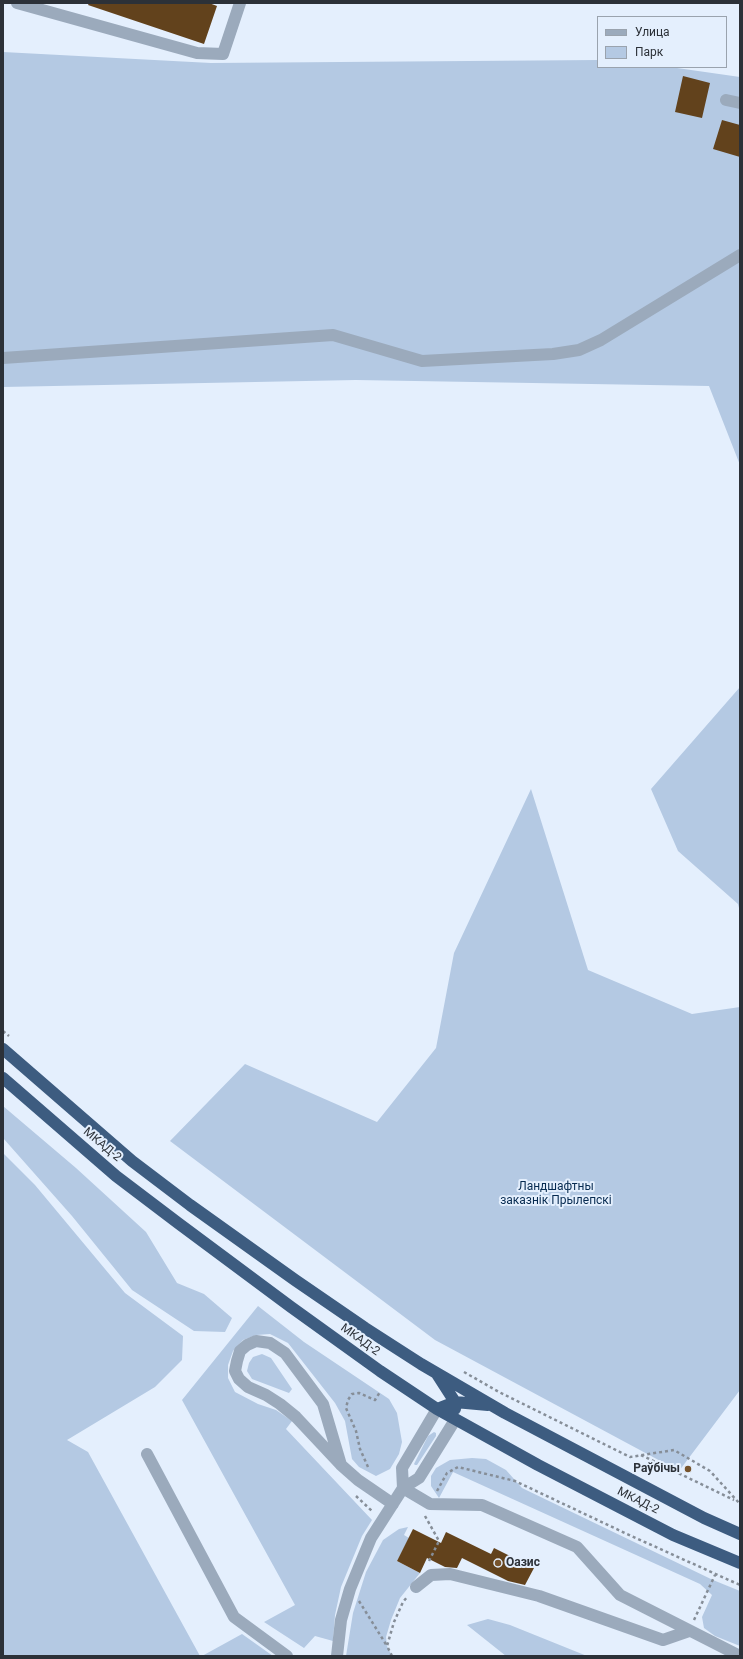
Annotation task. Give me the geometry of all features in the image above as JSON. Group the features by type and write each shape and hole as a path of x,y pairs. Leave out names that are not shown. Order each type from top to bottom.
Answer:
{"highway":[{"path":"3,1049 132,1161 190,1205 321,1298 435,1372 493,1406 642,1486 704,1518 740,1534"},
{"name":"МКАД-2","path":"3,1078 116,1176 291,1307 380,1371 437,1409 538,1465 673,1535 740,1563"},
{"path":"435,1372 455,1402 455,1420"},
{"path":"437,1409 455,1402 493,1406"}],"street":[{"path":"17,3 197,53 223,54 240,3"},
{"path":"726,100 740,103"},
{"path":"3,358 333,335 422,361 554,354 579,350 601,340 740,255"},
{"path":"342,1465 323,1404 285,1353 270,1343 256,1341 247,1345 240,1351 236,1361 235,1371 239,1379 248,1387 266,1395 296,1417 342,1465 358,1480 393,1504"},
{"path":"437,1409 402,1468 403,1488 427,1508 482,1505 576,1547 620,1595 740,1656"},
{"path":"337,1656 341,1620 350,1589 371,1538 403,1488 419,1478 455,1420"},
{"path":"147,1454 234,1617 287,1656"},
{"path":"416,1587 431,1575 450,1574 539,1596 663,1640 689,1631"}],"path":[{"path":"3,1031 13,1041"},
{"path":"460,1370 499,1392 630,1456 674,1450 710,1471 740,1504"},
{"path":"368,1467 360,1449 356,1430 346,1408 348,1400 352,1394 359,1393 375,1400 380,1392"},
{"path":"640,1455 737,1501"},
{"path":"426,1568 439,1541 427,1508 447,1473 458,1467 515,1481 740,1585"},
{"path":"356,1495 377,1516"},
{"path":"689,1631 716,1575"},
{"path":"387,1646 394,1622 403,1602 416,1587"},
{"path":"357,1597 392,1656"}],"green space":[{"path":"3,52 211,63 597,60 597,68 677,68 740,77 740,465 709,386 356,380 3,387"},
{"path":"740,687 740,912 738,904 678,851 651,789"},
{"name":"Ландшафтны заказнік Прылепскі","path":"531,789 588,970 692,1014 740,1007 740,1390 679,1471 435,1340 170,1141 245,1064 377,1122 436,1048 454,953"},
{"path":"3,1106 76,1168 146,1232 177,1283 204,1294 232,1318 225,1332 194,1331 132,1290 72,1216 3,1138"},
{"path":"3,1153 35,1185 125,1293 183,1336 182,1360 155,1387 67,1440 88,1452 200,1656 3,1656"},
{"path":"258,1306 304,1342 389,1399 397,1413 402,1442 399,1454 390,1469 376,1476 359,1467 352,1459 345,1421 335,1403 288,1343 270,1334 256,1335 243,1340 233,1351 228,1365 228,1378 235,1392 258,1404 276,1410 292,1421 286,1429 372,1520 362,1536 341,1587 335,1615 333,1641 315,1636 304,1648 264,1622 295,1605 182,1400"},
{"path":"262,1354 271,1358 292,1389 289,1393 252,1379 247,1371 249,1363 253,1357"},
{"path":"434,1432 436,1433 436,1436 417,1465 415,1465 414,1464 428,1436"},
{"path":"472,1458 486,1459 506,1470 522,1488 713,1580 740,1591 740,1646 715,1636 704,1628 702,1617 712,1595 700,1584 453,1472 439,1498 431,1486 431,1476 436,1468 450,1460"},
{"path":"408,1527 404,1535 409,1538 397,1561 420,1573 400,1598 391,1620 386,1637 387,1646 392,1656 346,1656 353,1613 366,1572 383,1540 399,1529"},
{"path":"488,1619 510,1625 587,1656 506,1656 467,1625"},
{"path":"242,1634 273,1656 202,1656"}],"building":[{"path":"89,3 209,3 217,6 204,44 88,5"},
{"path":"683,76 710,83 702,118 675,112"},
{"path":"722,120 740,125 740,157 713,149"},
{"path":"413,1529 441,1543 446,1532 491,1554 494,1548 534,1568 525,1585 508,1581 462,1558 457,1568 445,1567 427,1558 420,1573 397,1561"}],"place":[{"name":"Раўбічы","path":"688,1469"},
{"name":"Оазис","path":"498,1563"}]}
